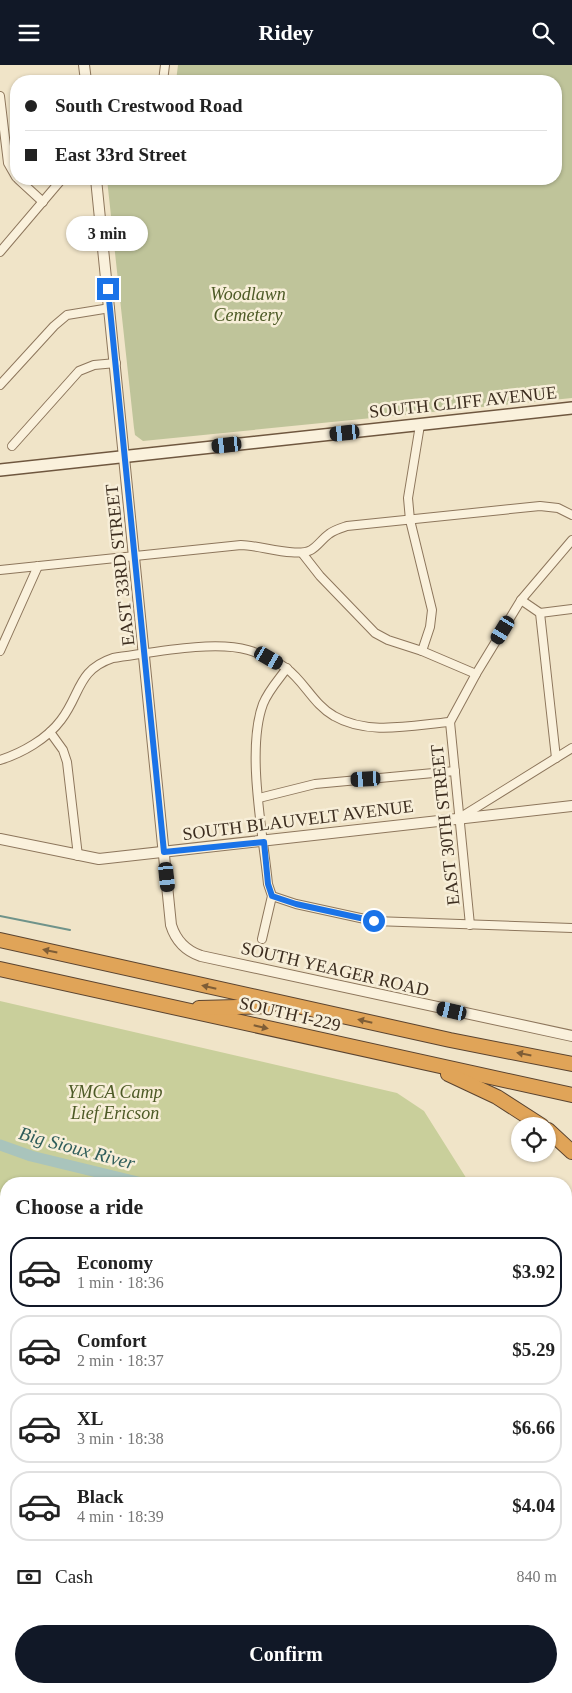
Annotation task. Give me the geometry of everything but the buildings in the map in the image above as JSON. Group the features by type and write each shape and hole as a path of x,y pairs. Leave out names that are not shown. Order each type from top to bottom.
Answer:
{"highway":[{"name":"SOUTH I-229","path":"0,940 450,1040 572,1064"},
{"name":"SOUTH I-229","path":"0,969 572,1095"},
{"path":"179,1008 290,1005"},
{"path":"368,1051 445,1073 472,1084 529,1117"},
{"path":"556,1137 572,1152"}],"main road":[{"name":"SOUTH CLIFF AVENUE","path":"0,470 572,408"}],"street":[{"path":"0,96 8,163 10,166"},
{"path":"25,185 43,202"},
{"path":"0,252 57,185"},
{"name":"EAST 33RD STREET","path":"97,185 172,925 182,945"},
{"path":"0,385 54,326 67,315 110,308"},
{"path":"12,446 79,371 94,365 116,363"},
{"path":"420,425 409,483 410,520 432,610 430,627 422,651"},
{"path":"0,570 241,545 258,545 287,553 302,553 311,550 330,533 347,526 540,506 558,508 572,515"},
{"path":"0,760 26,749 50,732 72,704 87,672 97,663 113,657 221,646 247,650 269,658 287,669 316,702 333,716 347,722 378,727 450,722 476,674 522,600 572,540"},
{"path":"302,553 320,576 375,633 388,640 422,651 476,674"},
{"path":"0,651 38,566"},
{"path":"522,600 540,613 572,609"},
{"path":"540,613 556,758"},
{"path":"262,939 272,896 268,884 255,751 258,720 264,701 287,669"},
{"name":"EAST 30TH STREET","path":"450,722 470,925"},
{"path":"50,732 63,750 67,762 78,856"},
{"path":"460,817 572,749"},
{"path":"259,798 315,784 455,771"},
{"name":"SOUTH BLAUVELT AVENUE","path":"0,839 99,859 264,842 460,817 572,806"},
{"path":"272,896 296,904 374,921 572,928"},
{"name":"SOUTH YEAGER ROAD","path":"182,945 201,956 572,1036"}],"green space":[{"name":"Woodlawn Cemetery","path":"178,65 572,65 572,398 143,441 135,435 108,185 562,185 562,75 177,75"},
{"name":"YMCA Camp Lief Ericson","path":"0,1001 397,1093 424,1111 466,1177 0,1177"}],"waterway":[{"path":"0,916 70,930"},
{"name":"Big Sioux River","path":"0,1145 31,1156 117,1177"}],"route":[{"path":"108,289 164,852 264,842 268,884 272,896 296,904 374,921"}]}
